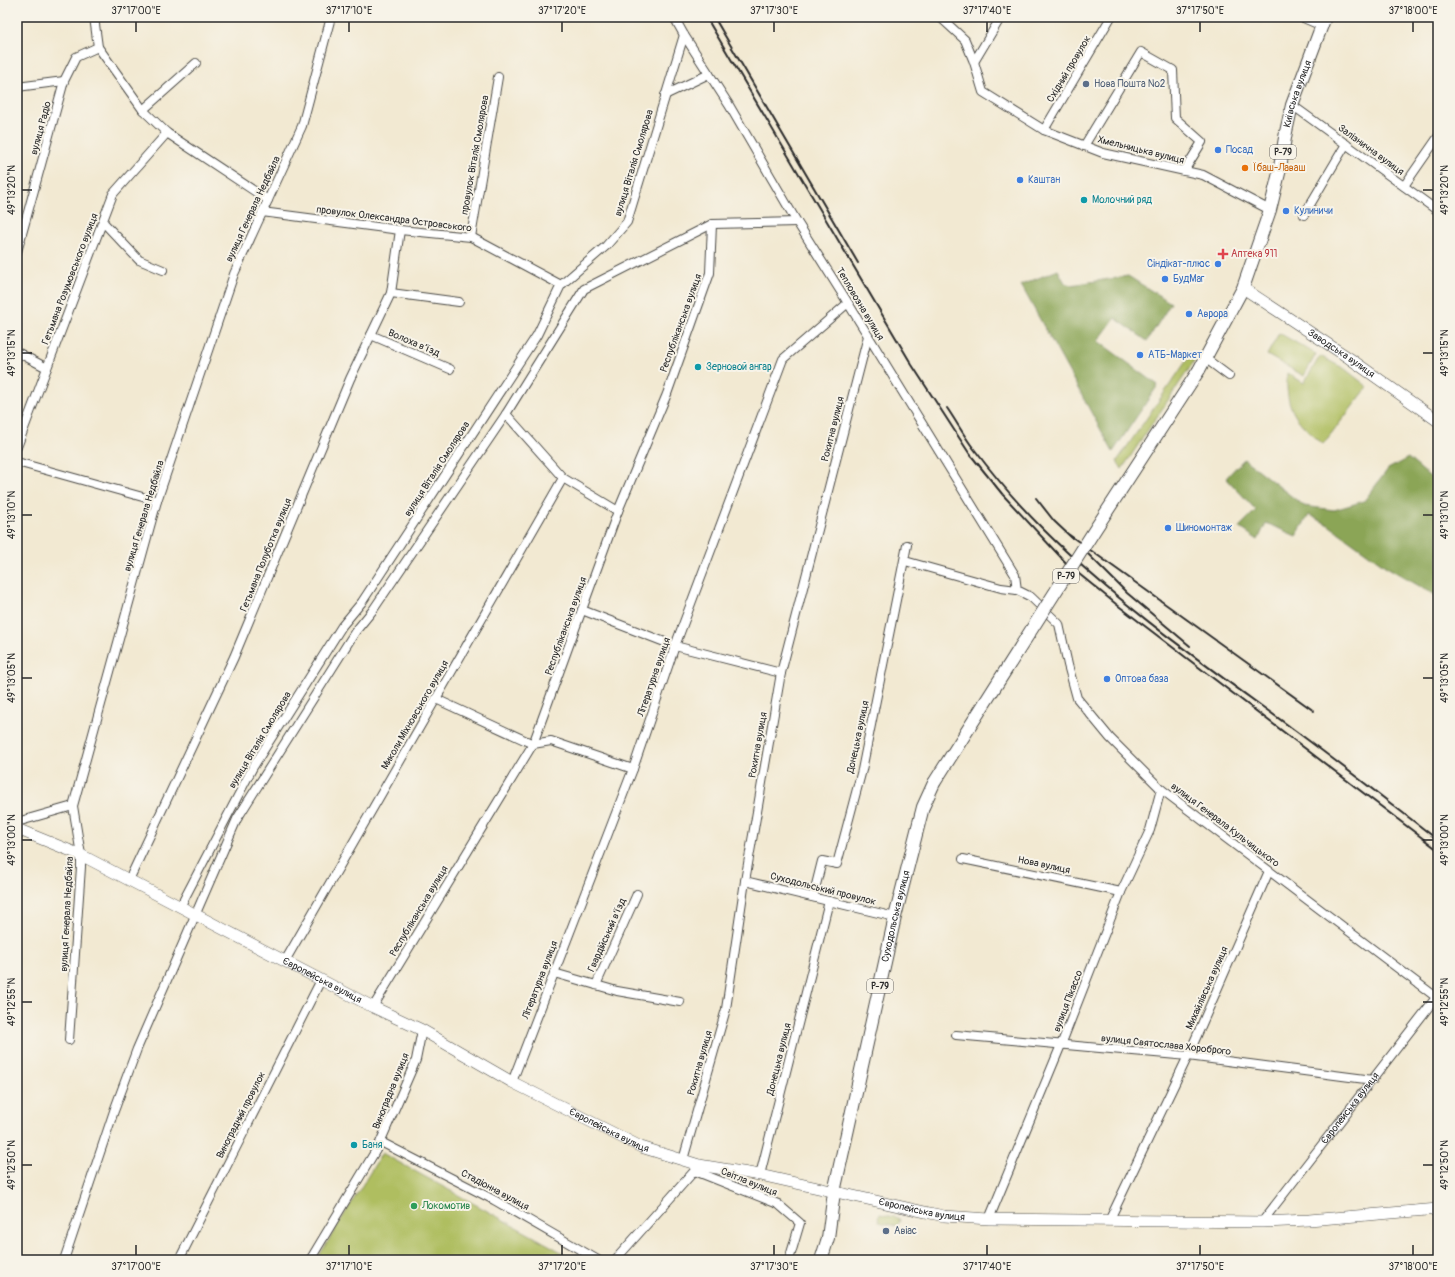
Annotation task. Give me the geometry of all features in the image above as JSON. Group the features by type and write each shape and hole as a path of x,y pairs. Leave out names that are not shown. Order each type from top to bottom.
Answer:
{"main road":[{"name":"Київська вулиця","path":"1243,288 1270,210 1279,173 1292,105 1323,21"},
{"name":"Р-79","path":"1205,358 1243,288"},
{"name":"Суходольська вулиця","path":"834,1192 895,918 923,807 934,783 1096,528 1199,370 1205,358"},
{"name":"Р-79","path":"821,1260 828,1238 834,1192"}],"street":[{"path":"94,17 98,47 143,110 167,133 268,200"},
{"name":"вулиця Генерала Недбайла","path":"69,1040 82,855 73,806 157,501 234,274 302,126 331,17"},
{"name":"Тепловозна вулиця","path":"674,17 729,105 797,222 1015,575 1018,590"},
{"name":"Хмельницька вулиця","path":"940,17 965,40 974,62 983,92 1044,130 1103,153 1203,175 1270,210"},
{"path":"974,62 1001,17"},
{"name":"Східний провулок","path":"1044,130 1111,17"},
{"path":"1301,17 1323,21"},
{"name":"вулиця Віталія Смолярова","path":"180,907 253,767 342,626 362,602 537,335 561,285 606,246 627,222 684,35"},
{"name":"вулиця Радіо","path":"17,252 64,81 76,57 98,47"},
{"path":"1084,146 1142,52 1173,70 1175,118 1202,142 1184,171"},
{"path":"143,110 196,63"},
{"path":"665,95 709,74"},
{"name":"провулок Віталія Смолярова","path":"471,237 498,77"},
{"path":"17,87 64,81"},
{"name":"Залізнична вулиця","path":"1292,105 1438,211"},
{"name":"Гетьмана Розумовського вулиця","path":"17,447 113,194 167,133"},
{"path":"1404,186 1437,142"},
{"path":"1304,215 1346,144"},
{"name":"провулок Олександра Островського","path":"262,212 400,230 471,237 561,285"},
{"path":"103,222 139,260 163,270"},
{"path":"64,1260 114,1111 132,1063 237,819 355,632 373,610 506,414 584,289 712,224 797,222"},
{"name":"Республіканська вулиця","path":"373,1007 533,744 618,511 667,394 710,273 712,224"},
{"name":"Гетьмана Полуботка вулиця","path":"129,880 234,657 346,386 391,293 400,230"},
{"name":"Заводська вулиця","path":"1243,288 1349,358 1438,421"},
{"path":"391,293 460,302"},
{"name":"Літературна вулиця","path":"512,1082 633,769 675,646 783,359 848,303"},
{"name":"Волоха в’їзд","path":"371,335 450,369"},
{"name":"Рокитна вулиця","path":"683,1160 726,1009 745,881 781,673 868,336"},
{"path":"17,352 47,368"},
{"path":"1205,358 1229,376"},
{"path":"506,414 563,478 618,511"},
{"path":"17,462 157,501"},
{"name":"Миколи Міхновського вулиця","path":"285,961 563,478"},
{"name":"Донецька вулиця","path":"813,897 822,861 837,864 842,846 862,770 907,545"},
{"path":"905,561 1001,588 1018,590"},
{"name":"вулиця Генерала Кульчицького","path":"1018,590 1031,596 1059,624 1077,698 1110,738 1161,789 1437,996"},
{"path":"582,610 675,646 781,673"},
{"path":"436,699 533,744 551,741 633,769"},
{"name":"вулиця Пікассо","path":"989,1219 1061,1045 1121,892 1150,830 1161,789"},
{"path":"17,822 73,806"},
{"name":"Європейська вулиця","path":"17,829 82,855 373,1007 422,1030 512,1082 641,1147 683,1160 697,1168 760,1175 944,1216 989,1219 1262,1222 1309,1220 1438,1208"},
{"name":"Нова вулиця","path":"963,859 1121,892"},
{"name":"Михайлівська вулиця","path":"1109,1221 1188,1056 1269,871"},
{"name":"Суходольський провулок","path":"745,881 829,900 895,918"},
{"name":"Гвардійський в’їзд","path":"596,985 637,894"},
{"name":"Донецька вулиця","path":"760,1175 829,900"},
{"name":"Гвардійський в’їзд","path":"554,973 617,991 680,1002"},
{"name":"Виноградний провулок","path":"178,1260 321,980"},
{"name":"Європейська вулиця","path":"1262,1222 1437,996"},
{"name":"Виноградна вулиця","path":"312,1259 381,1142 416,1060 422,1030"},
{"name":"вулиця Святослава Хороброго","path":"956,1035 1188,1056 1373,1080"},
{"name":"Стадіонна вулиця","path":"381,1142 494,1200 598,1260"},
{"path":"615,1260 697,1168"},
{"name":"Світла вулиця","path":"697,1168 778,1204 800,1223 789,1260"}],"green space":[{"path":"1058,270 1065,283 1071,285 1128,276 1171,303 1147,341 1115,318 1098,341 1158,385 1113,452 1021,285"},
{"path":"1279,333 1316,354 1304,376 1267,355"},
{"path":"1191,356 1194,357 1195,360 1122,469 1117,461"},
{"path":"1320,356 1345,369 1368,387 1323,444 1299,421 1294,414 1290,406 1287,386 1287,373 1304,383"},
{"path":"1408,458 1435,481 1438,478 1438,597 1385,566 1327,524 1309,515 1296,536 1266,523 1258,540 1239,527 1256,510 1226,478 1244,459 1304,506 1334,510 1364,501 1388,469"},
{"name":"Локомотив","path":"382,1153 576,1260 317,1259"},
{"path":"880,1214 899,1218 900,1222 896,1226 879,1222 878,1217"}],"railway":[{"path":"706,17 912,365 969,453 1003,495 1068,565 1116,604 1438,850"},
{"path":"714,17 858,263"},
{"path":"947,408 974,449 1016,501 1072,557 1164,634 1348,770 1438,840"},
{"path":"1036,498 1054,521 1072,538"},
{"path":"1068,534 1314,711"},
{"path":"1088,554 1127,593 1190,646"}],"place":[{"name":"Нова Пошта №2","path":"1086,84"},
{"name":"Посад","path":"1218,150"},
{"name":"Їбаш-Лаваш","path":"1245,168"},
{"name":"Каштан","path":"1020,180"},
{"name":"Молочний ряд","path":"1084,200"},
{"name":"Кулиничи","path":"1286,211"},
{"name":"Аптека 911","path":"1223,254"},
{"name":"Сіндікат-плюс","path":"1218,264"},
{"name":"БудМаг","path":"1165,279"},
{"name":"Аврора","path":"1189,314"},
{"name":"АТБ-Маркет","path":"1140,355"},
{"name":"Зерновой ангар","path":"698,367"},
{"name":"Шиномонтаж","path":"1168,528"},
{"name":"Оптова база","path":"1107,679"},
{"name":"Баня","path":"354,1145"},
{"name":"Локомотив","path":"414,1206"},
{"name":"Авіас","path":"886,1231"}]}
